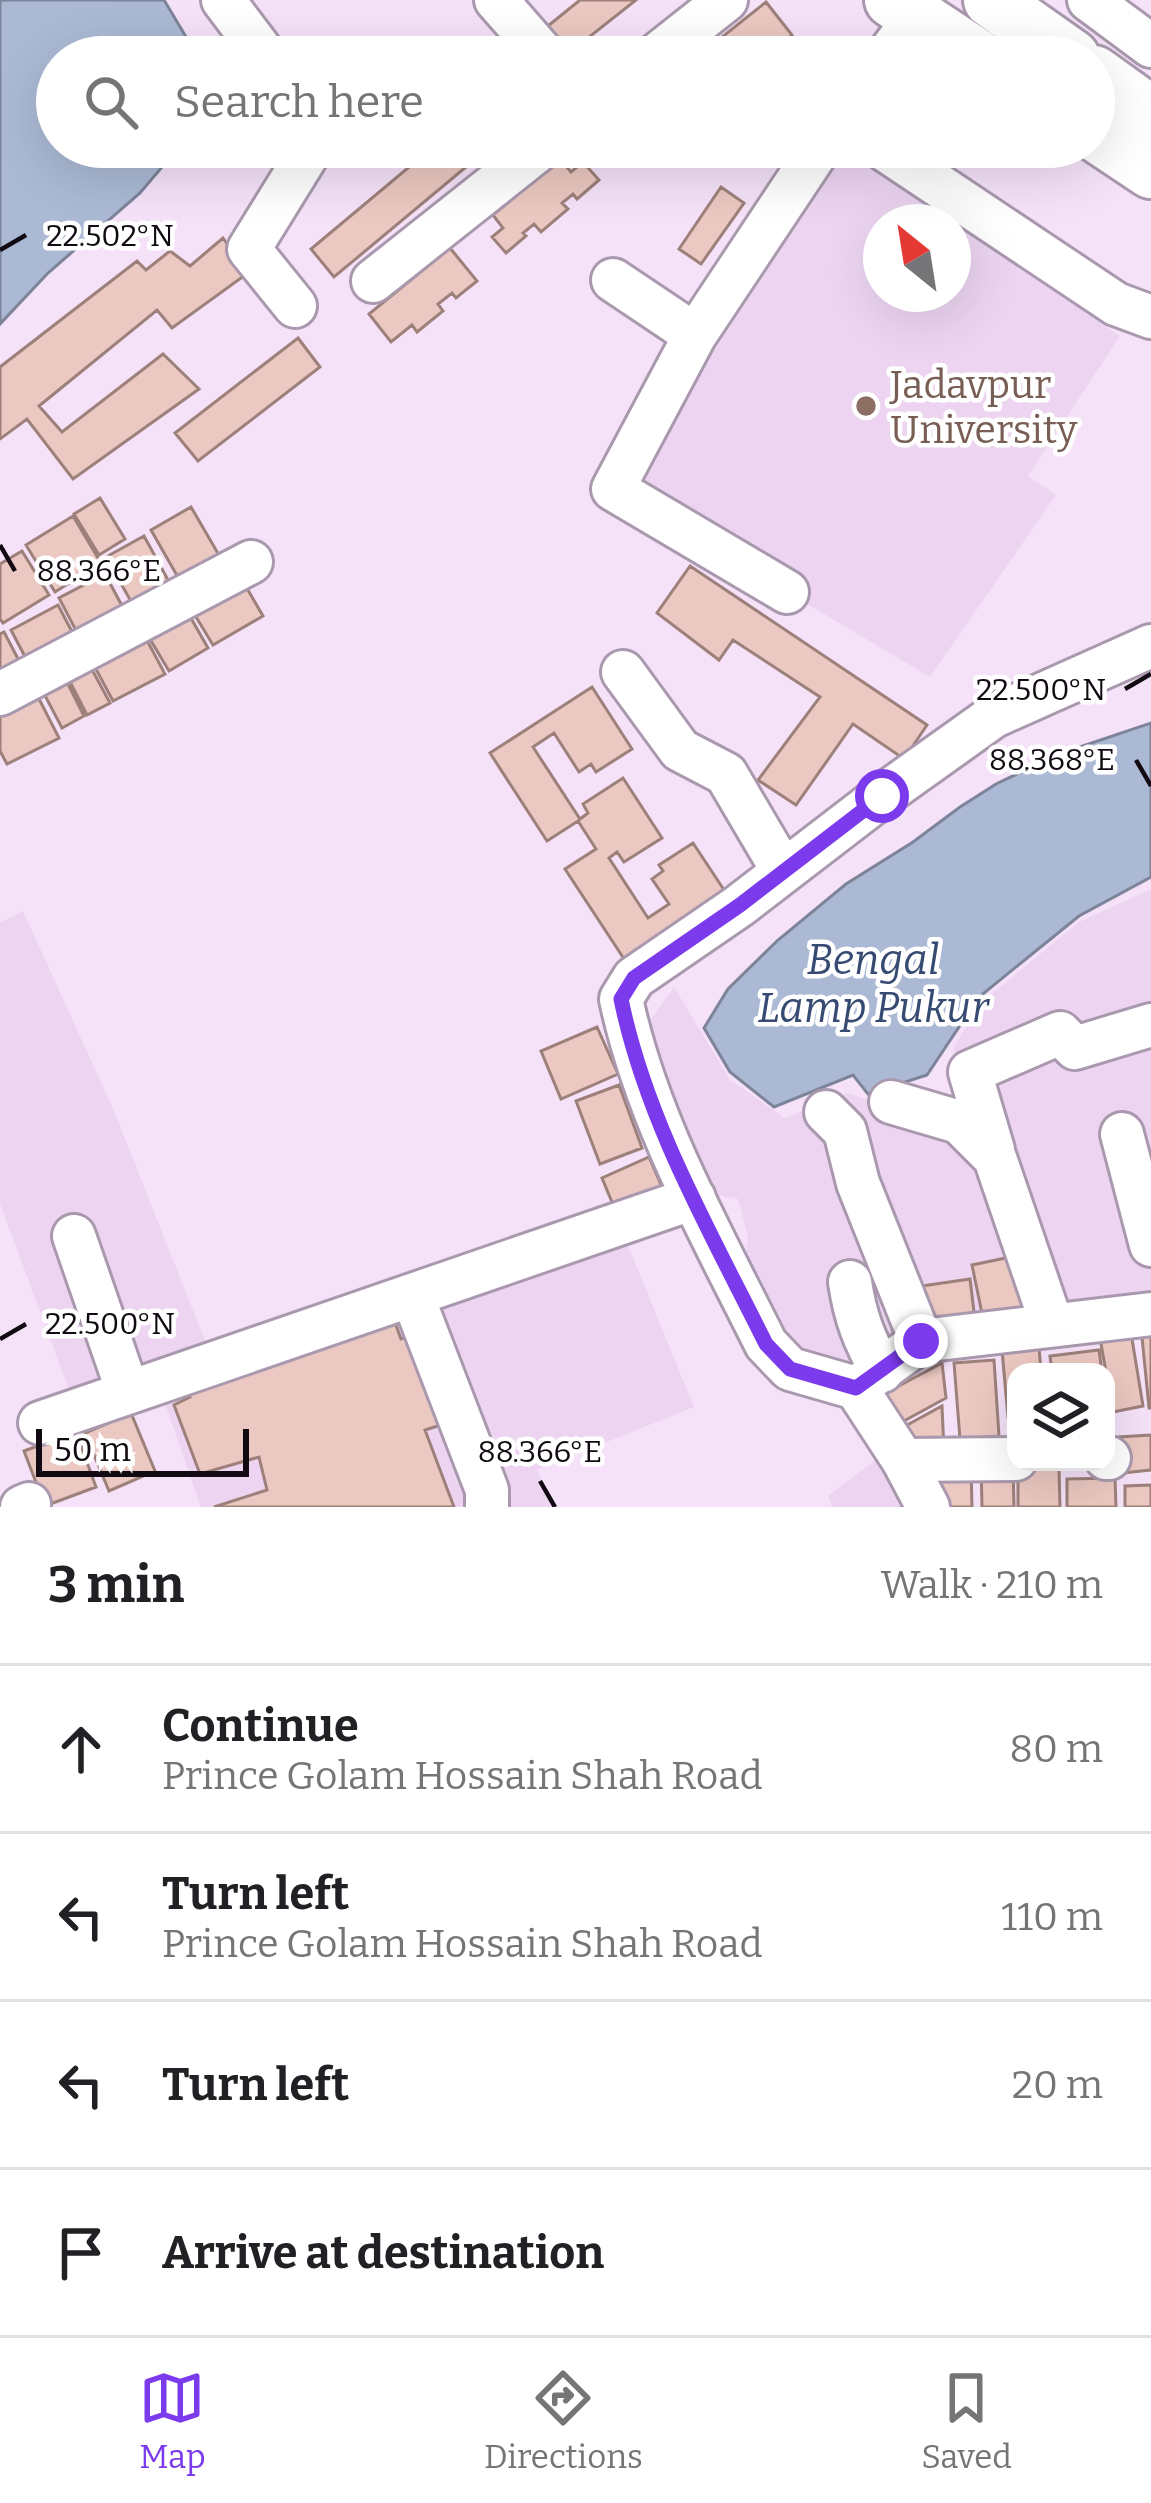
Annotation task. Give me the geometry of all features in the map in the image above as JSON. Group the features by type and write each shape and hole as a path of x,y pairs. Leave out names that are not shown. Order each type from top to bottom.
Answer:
{"main road":[{"path":"991,0 1042,36"},
{"path":"1115,86 1148,106"},
{"path":"1115,148 1151,171"}],"street":[{"path":"223,0 250,36"},
{"path":"496,0 528,36"},
{"path":"681,36 726,0"},
{"path":"1089,0 1151,46"},
{"path":"295,306 249,249 299,168"},
{"path":"374,281 516,168"},
{"path":"787,592 614,489 695,335 806,168"},
{"path":"912,168 1116,304 1151,317"},
{"path":"613,280 695,335"},
{"path":"0,694 251,562"},
{"path":"1151,646 994,716 634,978 621,999 661,1128 766,1344 790,1369 870,1380 921,1341 1151,1314"},
{"path":"623,672 680,750 726,775 783,871"},
{"path":"1052,1325 970,1072 1060,1033 1075,1048 1151,1024"},
{"path":"891,1102 959,1122 995,1158"},
{"path":"826,1112 845,1131 858,1183 921,1341"},
{"path":"1122,1134 1150,1235"},
{"path":"40,1423 694,1198"},
{"path":"74,1236 128,1392"},
{"path":"850,1282 870,1380 928,1507"},
{"path":"412,1295 488,1490 487,1507"},
{"path":"903,1460 1007,1459"}],"shaded area":[{"name":"Jadavpur University","path":"823,168 877,168 929,204 863,204 863,312 971,312 971,233 1120,336 1028,476 1056,495 930,677 613,489"},
{"path":"1151,889 1151,1303 1056,1313 1000,1150 953,1048 983,1001 1079,922"},
{"path":"23,911 114,1111 208,1348 614,1211 694,1407 537,1470 555,1507 201,1507 153,1370 70,1392 0,1204 0,923"},
{"path":"674,987 730,1080 785,1118 848,1093 959,1132 988,1160 1041,1320 858,1378 796,1362 744,1273 748,1238 738,1199 707,1193 637,1038"},
{"path":"891,1448 919,1507 832,1507 828,1496"}],"water":[{"path":"0,0 164,0 185,36 36,36 36,168 161,168 0,324"},
{"name":"Bengal Lamp Pukur","path":"1151,723 1151,877 1079,916 979,997 927,1075 868,1094 853,1075 774,1107 730,1072 704,1028 728,989 778,940 846,884 996,784 1059,754"}],"building":[{"path":"580,0 636,0 591,36 548,36 543,30"},
{"path":"766,2 792,35 791,36 723,36"},
{"path":"408,168 465,168 334,277 311,249"},
{"path":"549,168 571,172 588,168 599,180 577,199 573,194 562,203 568,209 541,232 534,224 506,253 492,237 503,228 493,215"},
{"path":"721,187 744,203 701,264 679,249"},
{"path":"223,238 248,273 172,328 157,310 39,406 62,432 163,354 199,389 73,479 27,419 0,439 0,367 137,261 146,270 170,251 190,266"},
{"path":"450,248 477,281 456,298 452,293 438,304 443,311 417,332 412,325 391,342 369,314"},
{"path":"298,338 320,367 198,461 175,433"},
{"path":"100,498 125,539 99,555 74,514"},
{"path":"191,507 223,562 183,586 151,530"},
{"path":"73,516 101,563 55,592 26,545"},
{"path":"144,536 174,591 137,612 106,557"},
{"path":"22,551 49,595 3,623 0,564"},
{"path":"690,566 927,725 904,759 853,724 796,805 758,780 820,697 733,640 719,660 657,613"},
{"path":"105,574 128,617 82,642 59,598"},
{"path":"241,578 263,616 213,645 190,607"},
{"path":"58,605 80,647 33,672 11,630"},
{"path":"184,606 208,648 169,671 144,629"},
{"path":"142,631 165,674 113,701 90,658"},
{"path":"4,632 27,676 0,685 0,634"},
{"path":"88,662 110,703 87,715 66,674"},
{"path":"64,676 84,716 62,728 41,688"},
{"path":"592,687 632,749 596,772 591,764 579,772 554,733 533,747 580,819 588,813 583,804 623,778 662,838 624,862 617,852 609,858 648,918 669,904 652,879 663,871 659,865 693,843 732,902 630,968 565,869 596,849 578,821 547,841 490,753"},
{"path":"35,691 59,738 7,764 0,751 0,709"},
{"path":"597,1027 618,1074 561,1099 541,1051"},
{"path":"619,1085 642,1148 600,1164 576,1101"},
{"path":"649,1157 662,1187 614,1207 602,1178"},
{"path":"1015,1256 1027,1314 984,1323 972,1265"},
{"path":"970,1279 975,1320 920,1328 915,1287"},
{"path":"390,1309 401,1339 411,1336 444,1424 425,1430 454,1507 214,1507 267,1490 259,1457 200,1474 174,1405 190,1397 184,1380"},
{"path":"1131,1333 1143,1406 1115,1412 1115,1363 1104,1363 1100,1338"},
{"path":"1151,1336 1151,1408 1149,1408 1142,1337"},
{"path":"1039,1347 1040,1363 1007,1363 1007,1406 1002,1350"},
{"path":"1099,1350 1101,1363 1051,1363 1050,1356"},
{"path":"994,1360 999,1436 960,1439 954,1363"},
{"path":"942,1363 946,1398 893,1427 878,1397"},
{"path":"942,1406 944,1451 911,1451 898,1430"},
{"path":"131,1413 155,1471 109,1491 85,1433"},
{"path":"76,1432 96,1487 45,1506 24,1451"},
{"path":"1151,1435 1151,1470 1122,1473 1119,1437"},
{"path":"1007,1464 1007,1471 1013,1471 1014,1507 982,1507 981,1465"},
{"path":"971,1466 972,1507 931,1507 919,1468"},
{"path":"1018,1471 1059,1471 1060,1507 1018,1507"},
{"path":"1115,1478 1116,1507 1067,1507 1067,1479"},
{"path":"1151,1485 1151,1507 1125,1507 1125,1486"}],"place":[{"name":"Jadavpur University","path":"866,406"}],"route":[{"path":"882,796 740,905 634,978 621,999 661,1128 766,1344 790,1369 856,1388 921,1341"}]}
